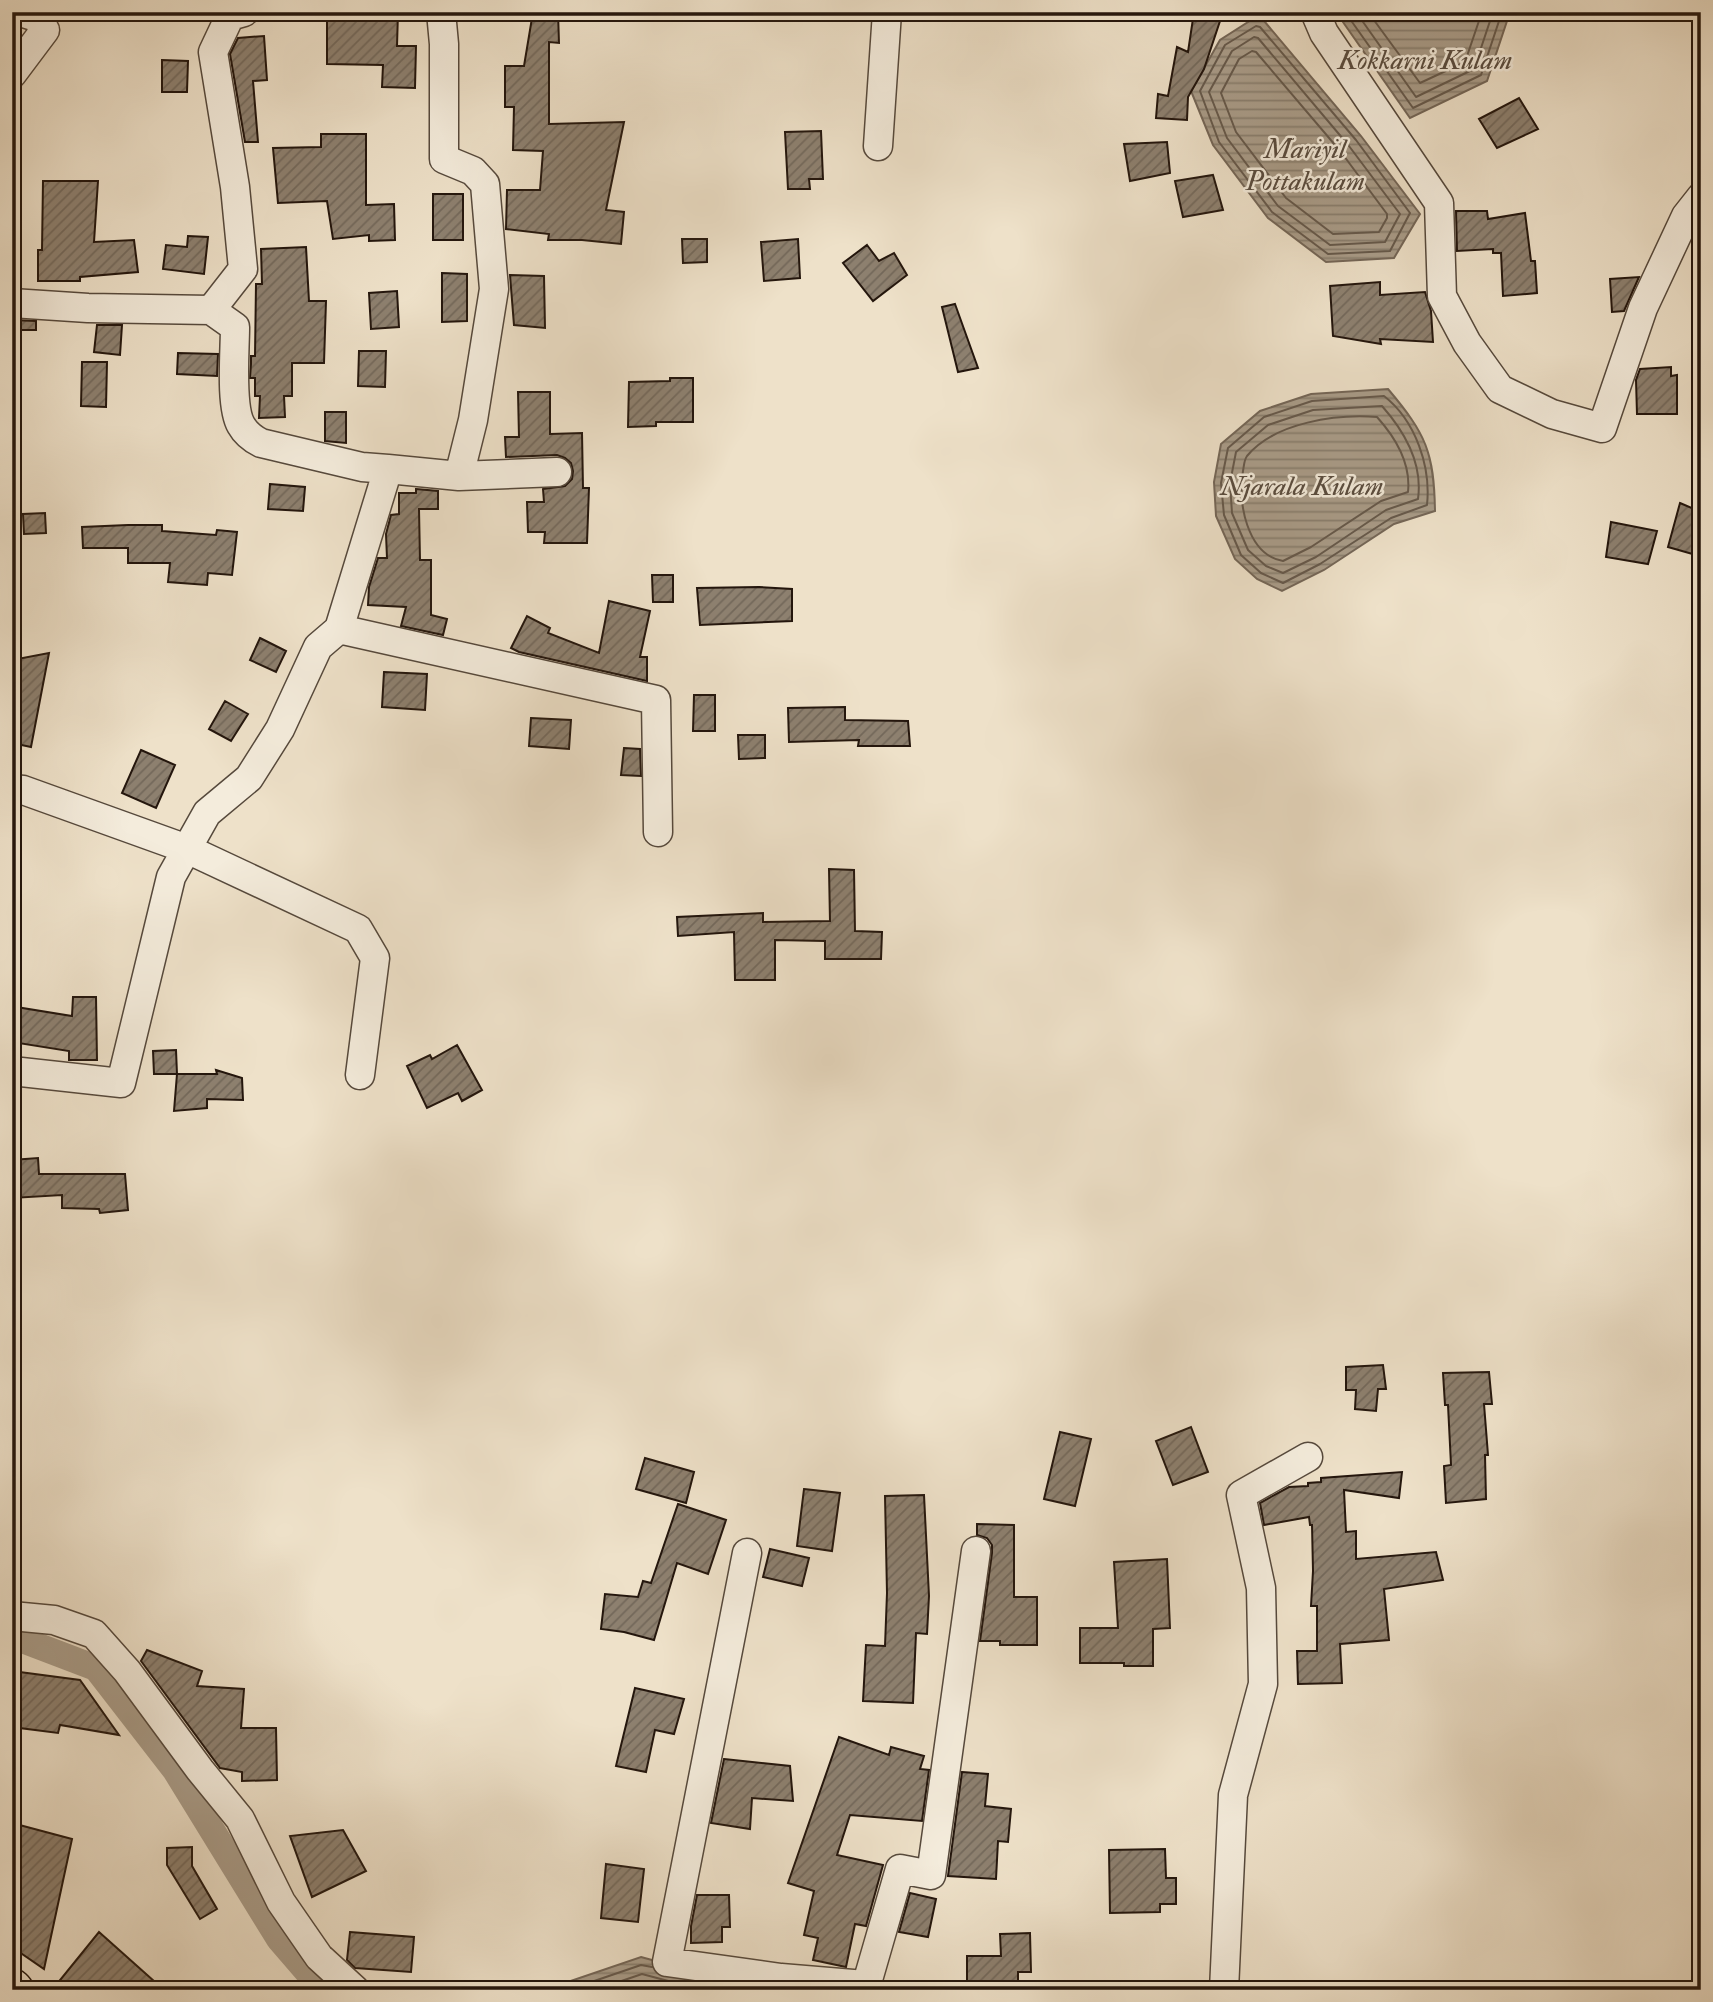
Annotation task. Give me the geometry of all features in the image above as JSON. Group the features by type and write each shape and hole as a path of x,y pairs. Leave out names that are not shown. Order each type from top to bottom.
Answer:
{"street":[{"path":"12,74 45,30 36,17 20,12"},
{"path":"211,310 243,269 234,187 213,52 230,16 244,12"},
{"path":"441,12 444,44 444,159 473,171 485,184 494,289 472,420 459,476"},
{"path":"878,146 887,12"},
{"path":"1315,12 1324,33 1439,203 1442,296 1467,343 1500,388 1552,414 1602,428 1643,308 1686,216 1701,197"},
{"path":"12,303 114,309 211,310 235,327 236,411 241,425 251,438 261,443 362,467 459,476 557,472"},
{"path":"12,1071 121,1083 172,877 207,813 249,778 280,729 318,647 340,629 388,469"},
{"path":"340,629 656,700 659,831"},
{"path":"12,789 23,790 187,849 358,929 375,958 360,1075"},
{"path":"1224,1990 1233,1795 1263,1684 1261,1588 1241,1495 1308,1458"},
{"path":"747,1553 667,1962 779,1984 865,1988 900,1869 931,1875 976,1551"},
{"path":"12,1616 54,1620 94,1634 127,1671 240,1819 281,1902 319,1957 355,1990"}],"water":[{"name":"Kokkarni Kulam","path":"1336,12 1510,12 1487,81 1410,118"},
{"name":"Mariyil Pottakulam","path":"1259,15 1361,136 1420,214 1394,258 1326,262 1268,218 1213,145 1191,91 1220,40"},
{"name":"Njarala Kulam","path":"1388,389 1411,419 1425,445 1433,473 1435,511 1394,524 1324,570 1282,591 1257,579 1235,559 1216,516 1214,482 1221,444 1260,411 1311,394"},
{"path":"641,1957 732,1982 744,1990 553,1990 553,1987"}],"building":[{"path":"327,12 398,12 397,46 416,46 415,88 382,87 383,65 327,64"},
{"path":"533,12 558,12 559,43 549,42 549,124 624,122 606,210 624,212 621,244 548,240 549,234 506,229 507,190 540,190 543,151 513,150 514,107 505,107 505,66 524,66"},
{"path":"1194,12 1223,12 1204,69 1188,97 1187,120 1156,118 1158,94 1168,96 1177,47 1188,52"},
{"path":"264,36 267,80 253,81 258,142 245,142 230,54 238,38"},
{"path":"162,60 188,61 187,92 162,92"},
{"path":"1519,98 1538,129 1497,148 1479,119"},
{"path":"821,131 823,179 809,179 810,189 788,189 785,132"},
{"path":"321,134 366,134 366,205 394,204 395,240 369,241 369,235 333,239 327,201 278,203 273,148 321,147"},
{"path":"1167,142 1170,173 1130,181 1124,144"},
{"path":"1213,175 1223,210 1183,217 1175,181"},
{"path":"43,181 98,181 94,242 134,240 138,272 80,277 80,281 38,281 38,250 42,250"},
{"path":"433,194 463,194 463,240 433,240"},
{"path":"1456,211 1487,211 1488,219 1525,213 1531,261 1535,261 1537,293 1503,296 1501,253 1493,253 1493,249 1457,251"},
{"path":"188,236 208,237 204,274 163,269 166,245 187,247"},
{"path":"682,239 707,239 707,262 683,263"},
{"path":"798,239 800,278 764,281 761,242"},
{"path":"867,245 879,261 894,253 907,275 873,301 843,263"},
{"path":"306,247 309,301 326,301 324,363 292,363 292,396 284,396 285,417 259,418 260,396 255,396 255,378 250,378 251,356 255,356 256,284 262,284 261,249"},
{"path":"442,273 467,274 467,321 442,322"},
{"path":"510,275 544,276 545,328 514,325"},
{"path":"1639,277 1624,311 1612,312 1610,279"},
{"path":"1380,282 1380,295 1425,292 1431,311 1433,342 1380,339 1381,344 1333,336 1330,286"},
{"path":"397,291 399,327 371,329 369,293"},
{"path":"955,304 978,368 958,372 942,307"},
{"path":"12,320 36,321 36,330 12,330"},
{"path":"97,325 122,325 120,355 94,352"},
{"path":"359,351 386,351 385,387 358,386"},
{"path":"178,353 218,354 217,376 177,374"},
{"path":"82,362 107,362 106,407 81,406"},
{"path":"1671,367 1671,376 1677,375 1677,414 1637,414 1636,380 1640,369"},
{"path":"670,378 693,378 693,422 656,422 656,426 628,427 629,382 670,381"},
{"path":"518,392 550,392 550,434 582,433 583,488 589,488 587,543 544,543 545,532 528,532 527,502 544,502 543,489 565,486 572,479 573,471 571,463 557,455 506,457 505,437 519,437"},
{"path":"325,412 346,412 346,443 325,441"},
{"path":"270,484 305,487 303,511 268,509"},
{"path":"416,489 438,491 438,509 419,509 420,560 431,560 431,615 447,619 443,635 401,626 406,607 368,605 369,587 378,558 387,558 386,534 391,515 399,514 399,493 416,493"},
{"path":"1680,503 1701,512 1701,537 1696,555 1668,547"},
{"path":"45,513 46,533 24,534 23,514"},
{"path":"1611,522 1657,531 1648,564 1606,557"},
{"path":"162,525 162,531 216,535 217,530 237,532 232,575 208,573 207,585 168,582 170,563 128,563 128,548 83,548 82,527"},
{"path":"652,575 673,575 673,602 653,602"},
{"path":"697,588 792,589 792,621 700,625"},
{"path":"609,601 650,611 640,657 647,657 647,681 511,648 527,616 550,628 548,633 599,653"},
{"path":"260,638 286,651 276,672 250,660"},
{"path":"49,653 31,747 12,743 12,660"},
{"path":"384,672 427,674 425,710 382,707"},
{"path":"694,695 715,695 715,731 693,731"},
{"path":"225,701 248,714 231,741 209,729"},
{"path":"845,707 845,720 908,721 910,746 858,746 859,740 789,742 788,708"},
{"path":"531,718 571,720 569,749 529,746"},
{"path":"738,735 765,735 765,758 739,759"},
{"path":"624,748 640,749 641,776 621,775"},
{"path":"141,750 175,765 156,808 122,793"},
{"path":"829,869 854,870 855,931 882,932 881,959 825,959 825,941 775,940 775,980 735,980 734,932 678,936 677,917 763,913 763,922 830,921"},
{"path":"73,997 96,997 97,1060 69,1060 69,1051 12,1042 16,1007 72,1016"},
{"path":"457,1045 482,1090 462,1101 458,1093 427,1108 407,1066 430,1055 432,1059"},
{"path":"176,1050 177,1074 154,1074 153,1051"},
{"path":"216,1070 242,1078 243,1100 207,1099 207,1108 174,1111 177,1074 217,1074"},
{"path":"38,1158 39,1174 125,1174 128,1210 100,1213 99,1209 62,1208 62,1195 12,1198 12,1160"},
{"path":"1383,1365 1386,1389 1378,1389 1376,1411 1355,1409 1356,1390 1346,1390 1346,1367"},
{"path":"1489,1372 1492,1404 1484,1404 1488,1455 1485,1455 1486,1499 1446,1503 1444,1466 1451,1465 1448,1405 1445,1405 1443,1373"},
{"path":"1191,1427 1208,1472 1173,1485 1156,1441"},
{"path":"1060,1432 1091,1439 1075,1506 1044,1499"},
{"path":"645,1458 694,1472 686,1503 636,1489"},
{"path":"1402,1472 1399,1498 1344,1490 1346,1532 1356,1531 1356,1559 1436,1552 1443,1580 1384,1589 1389,1640 1340,1644 1342,1683 1298,1684 1297,1651 1317,1651 1317,1606 1311,1606 1312,1525 1309,1517 1264,1525 1260,1503 1289,1487 1308,1486 1308,1483 1321,1482 1321,1478"},
{"path":"804,1489 840,1493 832,1551 797,1546"},
{"path":"924,1495 929,1596 927,1634 916,1633 913,1703 863,1701 866,1645 885,1646 885,1496"},
{"path":"678,1504 726,1520 708,1574 677,1563 654,1640 601,1629 605,1594 638,1597 643,1581 651,1583"},
{"path":"977,1524 1014,1525 1014,1597 1037,1597 1037,1645 1000,1645 1000,1641 980,1641 992,1545 987,1538 977,1535"},
{"path":"770,1549 809,1558 802,1586 763,1577"},
{"path":"1167,1559 1170,1628 1153,1629 1153,1666 1080,1663 1080,1628 1118,1628 1114,1562"},
{"path":"147,1650 202,1671 197,1686 244,1689 241,1728 276,1728 277,1780 242,1781 242,1772 220,1768 141,1661"},
{"path":"12,1671 80,1680 119,1735 60,1725 58,1733 12,1727"},
{"path":"635,1688 684,1699 674,1734 655,1730 646,1772 616,1766"},
{"path":"839,1737 889,1755 891,1747 924,1756 920,1769 929,1770 922,1821 850,1815 837,1855 883,1865 866,1926 855,1924 846,1967 813,1960 818,1938 804,1935 814,1891 788,1883"},
{"path":"724,1759 790,1766 793,1801 752,1798 750,1829 711,1823"},
{"path":"962,1772 988,1774 985,1806 1011,1809 1008,1842 998,1841 996,1879 948,1876"},
{"path":"12,1823 72,1839 44,1969 12,1947"},
{"path":"343,1830 366,1871 312,1897 290,1836"},
{"path":"192,1847 192,1866 217,1909 200,1919 167,1865 167,1848"},
{"path":"1165,1849 1166,1878 1176,1878 1176,1904 1160,1904 1160,1912 1110,1913 1109,1850"},
{"path":"606,1864 644,1869 638,1922 601,1918"},
{"path":"910,1893 936,1899 928,1937 899,1932"},
{"path":"697,1895 729,1895 730,1927 722,1927 722,1942 691,1943 691,1926"},
{"path":"99,1932 164,1990 52,1990"},
{"path":"350,1932 414,1937 411,1972 355,1968 347,1960"},
{"path":"1030,1933 1031,1972 1018,1972 1018,1990 967,1990 967,1956 1001,1956 1000,1934"}],"waterway":[{"path":"12,1636 96,1668 175,1770 279,1939 323,1990"}]}
